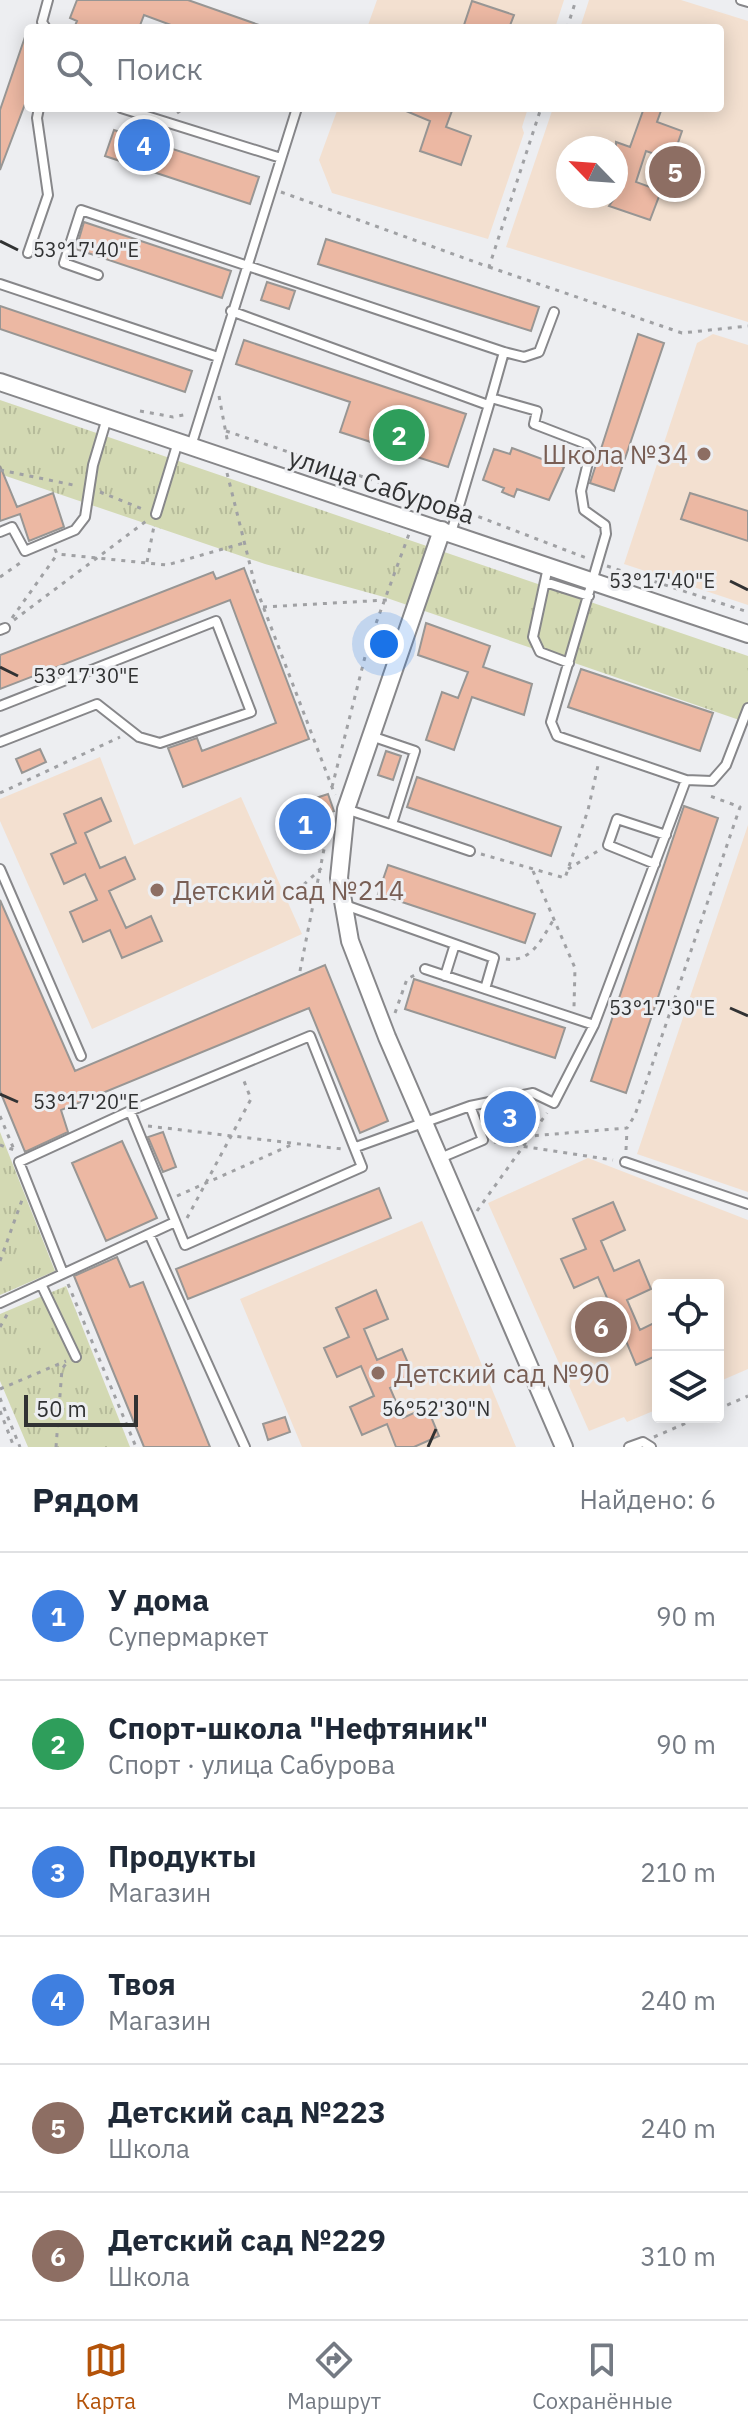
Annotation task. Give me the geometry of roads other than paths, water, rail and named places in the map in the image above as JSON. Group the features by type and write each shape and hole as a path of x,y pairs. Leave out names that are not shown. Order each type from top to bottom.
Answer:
{"street":[{"name":"улица Сабурова","path":"0,382 446,532 546,574 748,634"},
{"path":"446,532 371,736 345,817 339,878 350,941 387,1037 437,1159 564,1447"}],"lane":[{"path":"43,24 48,0"},
{"path":"741,0 748,2"},
{"path":"28,253 48,195 38,112"},
{"path":"134,112 281,158"},
{"path":"156,514 184,444 202,411 296,112"},
{"path":"98,275 64,263 81,210 524,357 539,352 554,312"},
{"path":"0,284 218,357"},
{"path":"231,311 490,401 537,411 534,424 586,444 591,450 581,491 584,510 605,525 606,534 551,722 557,736 686,780 712,781 726,765 748,708"},
{"path":"446,532 459,509 504,352"},
{"path":"0,532 12,527 25,551 75,530 85,517 107,418"},
{"path":"546,574 533,637 540,652 569,663"},
{"path":"0,706 216,621 251,712 160,743 130,732 97,704 0,742"},
{"path":"371,736 415,751 392,824"},
{"path":"356,1147 470,1106 533,1093 554,1103 594,1025 686,780"},
{"path":"345,817 392,824 470,851"},
{"path":"655,864 608,845 617,819 666,835"},
{"path":"0,869 81,1056"},
{"path":"344,904 494,958 485,989"},
{"path":"445,976 455,944"},
{"path":"425,969 594,1025"},
{"path":"63,1273 19,1162 130,1111 310,1036 362,1167 185,1245 130,1111"},
{"path":"437,1159 483,1140 470,1106"},
{"path":"625,1162 748,1204"},
{"path":"0,1303 175,1222"},
{"path":"149,1234 245,1447"},
{"path":"41,1284 72,1358"},
{"path":"629,1447 647,1444"}],"place":[{"name":"Твоя","path":"144,145"},
{"name":"Детский сад №223","path":"675,172"},
{"name":"Спорт-школа \"Нефтяник\"","path":"399,435"},
{"name":"Школа №34","path":"704,454"},
{"name":"У дома","path":"305,824"},
{"name":"Детский сад №214","path":"157,890"},
{"name":"Продукты","path":"510,1117"},
{"name":"Детский сад №229","path":"601,1327"},
{"name":"Детский сад №90","path":"378,1373"}]}
